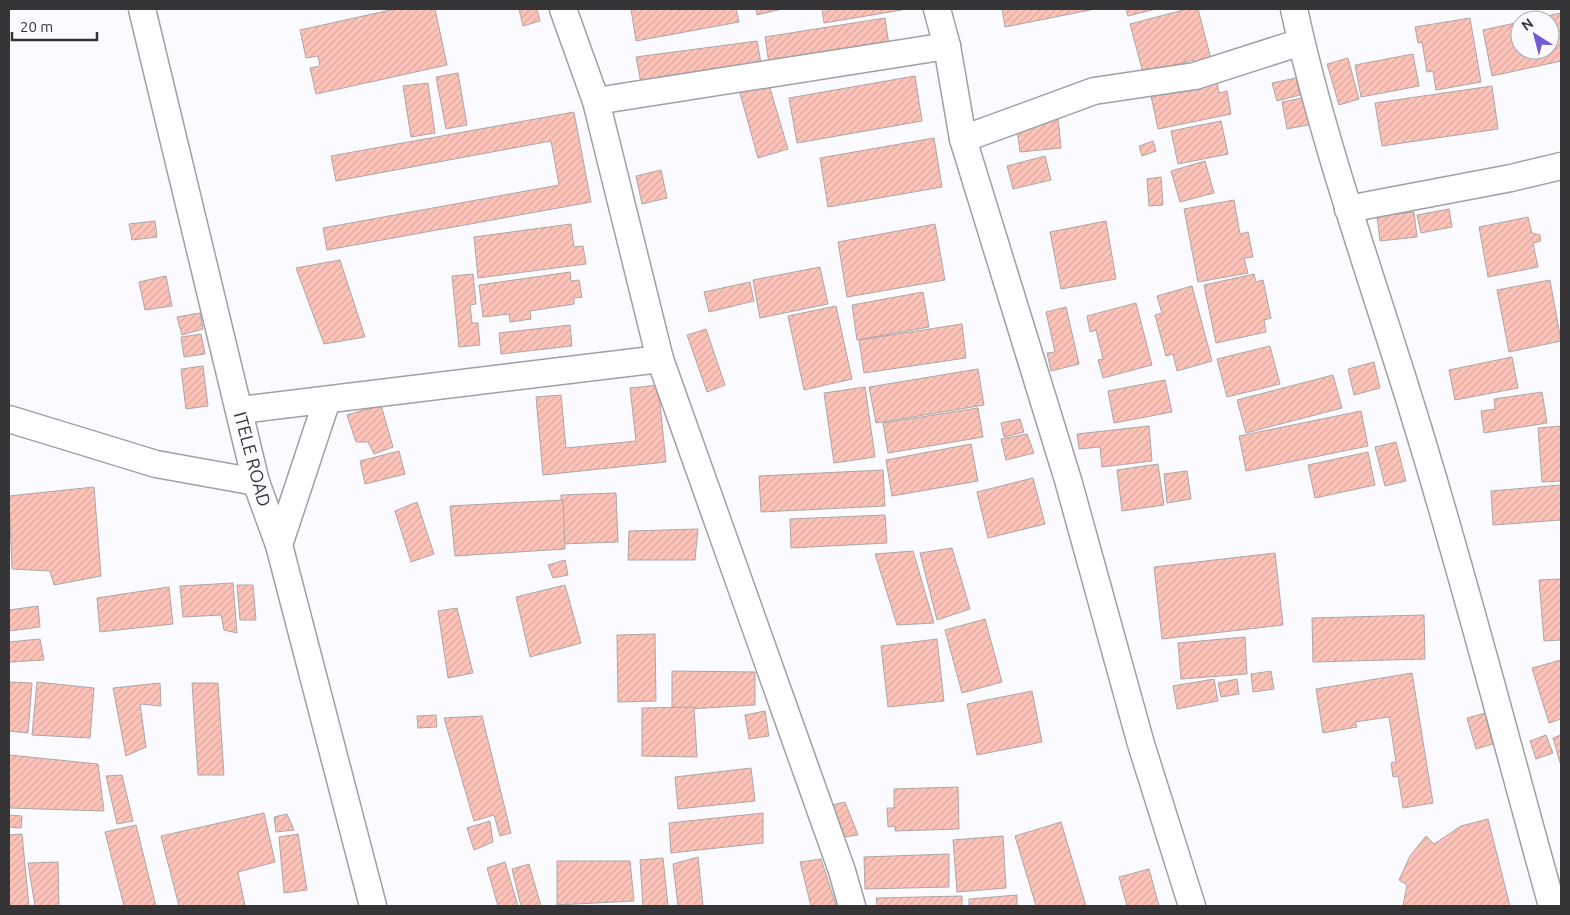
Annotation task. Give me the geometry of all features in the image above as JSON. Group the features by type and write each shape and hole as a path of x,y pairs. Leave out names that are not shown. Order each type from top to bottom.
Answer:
{"street":[{"name":"ITELE ROAD","path":"142,9 256,482 280,545 373,906"},
{"path":"563,9 596,101 660,359 852,906"},
{"path":"937,9 947,46 963,139 1068,480 1141,744 1192,906"},
{"path":"1294,9 1301,42 1348,209 1420,433 1552,906"},
{"path":"963,139 1094,91 1196,76 1301,42"},
{"path":"596,101 947,46"},
{"path":"1348,209 1511,178 1561,166"},
{"path":"240,410 660,359"},
{"path":"280,545 327,400"},
{"path":"9,418 156,464 256,482"}],"building":[{"path":"395,9 435,9 447,65 316,94 310,68 320,66 318,56 306,58 300,30"},
{"path":"519,9 537,9 540,21 523,26"},
{"path":"631,9 736,9 739,22 636,41"},
{"path":"756,9 782,9 757,15"},
{"path":"822,9 902,9 902,10 824,23"},
{"path":"1002,9 1095,9 1005,27"},
{"path":"1126,9 1156,9 1128,16"},
{"path":"1187,9 1198,9 1212,63 1195,68 1193,60 1160,69 1145,80 1130,24"},
{"path":"1560,13 1561,61 1492,76 1483,30 1510,24 1510,60 1560,60"},
{"path":"885,18 889,46 769,64 765,37"},
{"path":"1470,18 1481,82 1436,90 1433,71 1427,72 1422,42 1418,43 1415,27"},
{"path":"757,41 762,69 641,83 636,57"},
{"path":"1413,54 1419,86 1361,97 1355,65"},
{"path":"1348,58 1359,99 1339,105 1327,64"},
{"path":"458,73 467,125 446,129 436,77"},
{"path":"915,76 922,121 797,143 789,98"},
{"path":"767,78 788,149 758,158 738,86"},
{"path":"1296,78 1300,95 1277,101 1272,83"},
{"path":"428,83 435,133 411,137 403,86"},
{"path":"1217,83 1219,93 1227,91 1231,114 1158,129 1151,96"},
{"path":"1492,86 1498,129 1382,146 1375,103"},
{"path":"1307,97 1313,124 1287,129 1282,102"},
{"path":"574,112 591,202 327,250 323,228 559,185 551,141 336,181 331,156"},
{"path":"1058,117 1061,148 1020,152 1016,122"},
{"path":"1221,121 1228,154 1178,164 1171,131"},
{"path":"934,138 942,187 828,207 820,158"},
{"path":"1153,141 1156,151 1142,156 1139,146"},
{"path":"1045,156 1051,180 1013,189 1007,166"},
{"path":"1205,161 1214,193 1180,202 1171,171"},
{"path":"661,170 667,198 642,204 636,176"},
{"path":"1161,177 1163,205 1149,206 1147,179"},
{"path":"1234,200 1240,234 1248,232 1253,257 1244,258 1248,273 1198,282 1184,209"},
{"path":"1449,209 1452,227 1421,233 1417,215"},
{"path":"1414,212 1417,237 1380,241 1377,216"},
{"path":"1528,217 1532,233 1540,235 1541,241 1533,243 1538,267 1488,277 1479,227"},
{"path":"155,221 157,237 132,240 129,224"},
{"path":"1106,221 1116,279 1061,289 1050,232"},
{"path":"571,224 574,247 583,246 586,264 478,278 474,237"},
{"path":"935,224 945,280 847,297 838,242"},
{"path":"340,260 365,337 324,344 296,268"},
{"path":"820,267 828,304 760,318 753,280"},
{"path":"570,272 571,281 579,280 582,297 574,298 574,304 530,311 531,319 510,322 509,314 483,317 479,285"},
{"path":"473,274 476,304 470,305 472,323 478,323 480,345 459,347 452,276"},
{"path":"1254,274 1256,282 1263,280 1271,318 1264,320 1266,332 1216,343 1204,285"},
{"path":"166,276 172,306 145,310 139,282"},
{"path":"1550,280 1561,341 1509,352 1497,290"},
{"path":"750,282 754,301 709,312 704,292"},
{"path":"1192,286 1212,361 1177,371 1173,354 1166,356 1155,315 1162,313 1157,296"},
{"path":"923,292 929,327 857,340 852,305"},
{"path":"1136,303 1152,365 1103,378 1098,360 1103,359 1096,330 1090,332 1087,316"},
{"path":"836,306 852,379 804,390 788,316"},
{"path":"1066,307 1079,364 1051,371 1047,353 1055,352 1046,312"},
{"path":"200,313 203,329 182,335 177,317"},
{"path":"962,324 966,358 864,373 859,340"},
{"path":"570,325 572,346 501,354 499,333"},
{"path":"706,329 725,385 707,392 687,335"},
{"path":"201,334 205,354 184,357 181,337"},
{"path":"1270,346 1280,384 1227,397 1217,359"},
{"path":"1512,357 1518,388 1455,400 1449,370"},
{"path":"1374,362 1380,388 1354,395 1348,369"},
{"path":"203,366 208,406 186,409 181,369"},
{"path":"978,369 984,405 876,423 869,387"},
{"path":"1333,375 1342,408 1246,433 1237,400"},
{"path":"1165,380 1172,412 1114,423 1108,391"},
{"path":"658,385 666,462 543,475 536,397 561,395 566,448 636,441 630,388"},
{"path":"865,387 875,457 834,463 824,393"},
{"path":"1542,392 1547,423 1484,433 1481,411 1495,409 1494,399"},
{"path":"381,405 393,447 374,454 368,442 356,442 347,415"},
{"path":"978,408 983,437 888,453 883,423"},
{"path":"1361,411 1368,446 1246,471 1239,436"},
{"path":"1020,419 1024,432 1004,437 1001,423"},
{"path":"1149,426 1152,461 1102,467 1100,447 1079,449 1077,434"},
{"path":"1561,426 1561,481 1542,482 1538,428"},
{"path":"1027,434 1034,453 1006,460 1001,439"},
{"path":"1396,442 1406,481 1385,486 1375,447"},
{"path":"971,444 978,481 892,496 886,460"},
{"path":"399,451 405,474 365,484 360,461"},
{"path":"1368,452 1375,485 1315,498 1308,465"},
{"path":"1158,464 1164,505 1122,511 1117,470"},
{"path":"883,470 885,506 761,512 759,476"},
{"path":"1187,471 1191,499 1167,503 1164,474"},
{"path":"1033,478 1045,524 988,538 977,492"},
{"path":"1561,485 1561,520 1493,525 1491,491"},
{"path":"94,487 101,576 54,585 50,571 12,569 9,496"},
{"path":"616,493 618,542 562,544 561,495"},
{"path":"563,500 565,549 455,556 450,506"},
{"path":"417,502 434,554 411,562 395,511"},
{"path":"885,515 887,543 791,548 790,519"},
{"path":"698,529 695,560 628,560 629,531"},
{"path":"952,548 970,609 937,620 920,553"},
{"path":"913,551 934,623 897,625 875,554"},
{"path":"1275,553 1283,625 1162,639 1154,567"},
{"path":"565,560 568,575 553,578 548,565"},
{"path":"1561,579 1561,640 1544,641 1539,580"},
{"path":"233,583 237,633 224,630 221,615 183,617 180,586"},
{"path":"237,585 253,585 256,620 240,620"},
{"path":"565,585 581,643 530,657 516,597"},
{"path":"169,587 173,624 100,632 97,598"},
{"path":"38,606 40,627 9,631 9,610"},
{"path":"457,608 473,673 448,678 438,611"},
{"path":"1424,615 1425,659 1313,662 1312,618"},
{"path":"985,619 1002,682 962,693 945,630"},
{"path":"655,634 656,701 618,702 617,635"},
{"path":"1245,637 1247,674 1181,679 1178,643"},
{"path":"40,639 44,660 9,662 9,642"},
{"path":"937,639 944,701 888,707 881,646"},
{"path":"1561,660 1561,719 1549,723 1532,668"},
{"path":"672,671 755,672 755,705 672,710"},
{"path":"1271,671 1274,689 1253,692 1251,674"},
{"path":"1412,673 1433,803 1403,808 1398,776 1393,777 1391,763 1396,762 1389,717 1355,722 1357,727 1323,733 1316,689"},
{"path":"1214,679 1218,701 1177,709 1173,686"},
{"path":"1237,679 1239,694 1221,697 1218,683"},
{"path":"9,682 32,683 28,733 9,731"},
{"path":"37,682 94,688 90,738 32,735"},
{"path":"160,683 161,706 140,704 146,747 126,756 113,688"},
{"path":"192,683 218,683 224,775 198,775"},
{"path":"1032,691 1042,742 977,755 967,704"},
{"path":"694,707 697,757 642,756 642,708"},
{"path":"765,711 769,736 749,739 745,715"},
{"path":"1485,713 1493,744 1476,749 1467,718"},
{"path":"436,715 437,727 418,728 417,716"},
{"path":"482,716 511,833 500,836 494,815 474,821 444,718"},
{"path":"1546,735 1553,753 1536,759 1530,741"},
{"path":"1561,735 1561,766 1553,738"},
{"path":"9,755 98,764 104,811 9,808"},
{"path":"751,768 755,801 678,809 675,777"},
{"path":"122,775 133,821 117,824 106,776"},
{"path":"958,787 959,829 895,831 895,826 888,827 887,808 894,808 894,789"},
{"path":"845,802 858,835 837,838 828,806"},
{"path":"264,813 275,862 238,872 245,906 179,906 161,836"},
{"path":"763,813 763,843 671,853 669,823"},
{"path":"287,814 294,830 276,832 274,817"},
{"path":"9,815 22,816 21,828 9,827"},
{"path":"1488,819 1510,906 1403,906 1407,885 1399,880 1410,856 1426,836 1434,844 1461,826"},
{"path":"490,821 493,842 474,850 467,828"},
{"path":"1061,822 1086,906 1036,906 1015,836"},
{"path":"136,825 156,906 124,906 105,832"},
{"path":"22,834 29,906 9,906 9,835"},
{"path":"298,834 307,890 284,893 279,837"},
{"path":"1003,836 1006,888 957,892 953,840"},
{"path":"949,854 949,887 865,889 864,857"},
{"path":"698,857 703,906 678,906 673,864"},
{"path":"663,858 668,906 643,906 640,860"},
{"path":"821,859 836,905 833,906 811,906 800,862"},
{"path":"557,861 630,861 634,901 557,905"},
{"path":"58,862 59,906 35,906 28,863"},
{"path":"505,862 518,906 498,906 487,868"},
{"path":"529,864 541,906 521,906 512,869"},
{"path":"1149,869 1159,906 1127,906 1119,877"},
{"path":"1017,895 1017,906 969,906 969,899"},
{"path":"962,896 962,906 877,906 876,898"}]}
